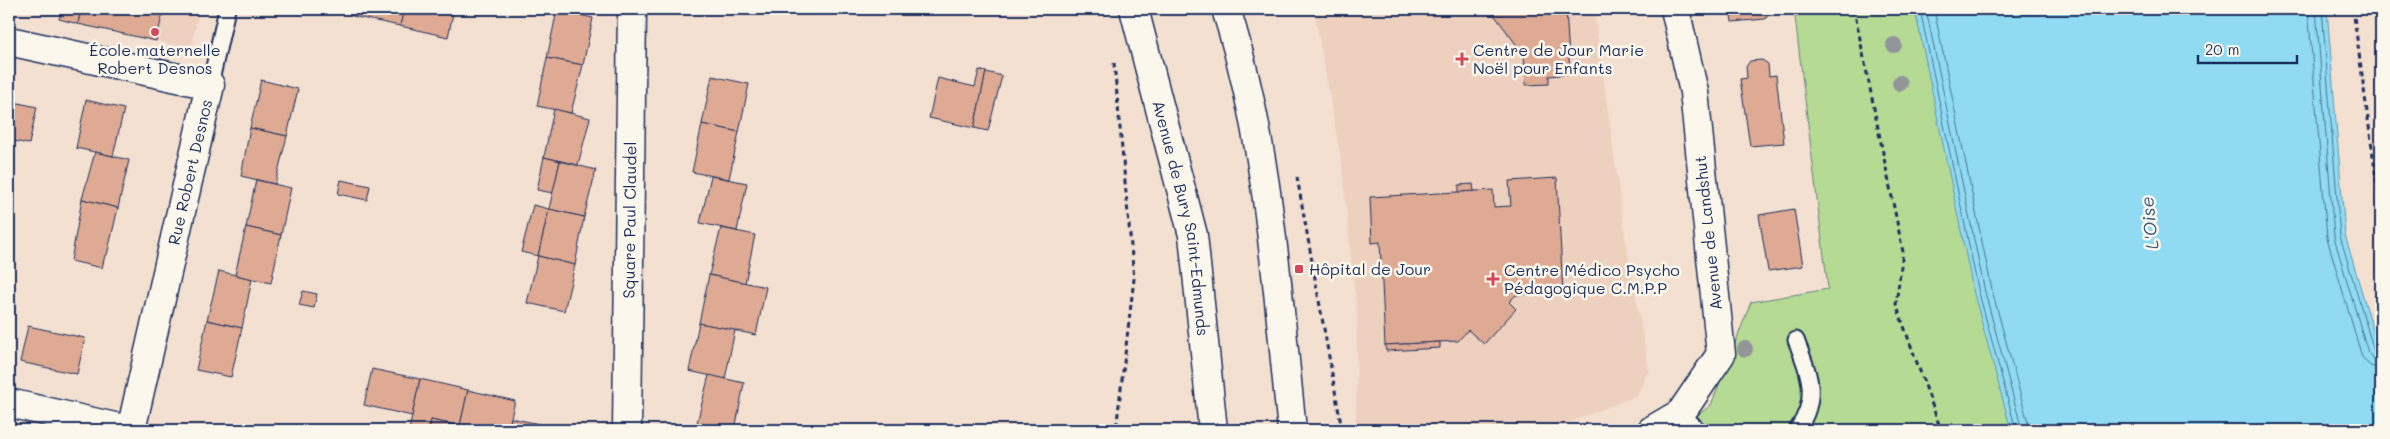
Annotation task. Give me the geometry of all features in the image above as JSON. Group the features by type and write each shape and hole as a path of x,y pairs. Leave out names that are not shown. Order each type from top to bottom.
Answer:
{"street":[{"name":"Square Paul Claudel","path":"627,430 632,9"},
{"name":"Avenue de Bury Saint-Edmunds","path":"1134,9 1193,235 1213,430"},
{"path":"1226,9 1239,52 1263,166 1292,430"},
{"name":"Avenue de Landshut","path":"1652,430 1690,422 1720,354 1694,92 1675,9"},
{"name":"Rue Robert Desnos","path":"9,41 210,85 129,430"},
{"path":"9,403 129,430"}],"lane":[{"path":"210,85 227,9"},
{"path":"1796,340 1811,379 1808,415 1797,430"}],"path":[{"path":"1854,9 1903,252 1896,304 1941,430"},
{"path":"2353,9 2381,214"},
{"path":"1114,56 1134,279 1116,430"},
{"path":"1296,172 1342,430"}],"shaded area":[{"name":"École maternelle Robert Desnos","path":"62,9 199,9 191,49 59,19"},
{"name":"Centre Médico Psycho Pédagogique C.M.P.P","path":"1314,9 1594,9 1626,243 1649,371 1636,396 1549,430 1356,430 1357,316 1342,165"}],"green space":[{"path":"1794,9 1915,9 1939,118 2026,430 1678,430 1711,405 1751,302 1828,289"}],"water":[{"name":"L'Oise","path":"1915,9 2327,9 2345,235 2381,357 2381,430 2011,430 1974,294"}],"building":[{"path":"62,9 81,9 78,24 59,19"},
{"path":"81,9 164,9 156,41 78,24"},
{"path":"354,9 404,9 400,26 352,16"},
{"path":"404,9 454,9 448,37 400,26"},
{"path":"1490,9 1566,9 1570,74 1549,76 1549,84 1526,85 1524,55"},
{"path":"1730,9 1768,9 1769,14 1765,19 1732,22"},
{"path":"557,10 593,18 583,65 547,58"},
{"path":"547,58 583,65 571,113 537,106"},
{"path":"1762,60 1768,64 1769,76 1776,75 1784,143 1750,146 1740,79 1747,78 1746,67 1750,61"},
{"path":"979,70 986,72 974,128 929,118 938,78 975,87"},
{"path":"986,72 1002,76 988,131 974,128"},
{"path":"712,76 749,84 739,132 702,124"},
{"path":"261,80 298,89 287,136 250,128"},
{"path":"86,100 124,109 113,156 76,148"},
{"path":"9,101 37,107 29,144 9,140"},
{"path":"554,109 590,118 578,165 544,157"},
{"path":"702,124 739,132 729,179 692,172"},
{"path":"250,128 287,136 275,184 241,176"},
{"path":"95,152 129,160 118,208 82,199"},
{"path":"544,157 560,161 553,193 537,190"},
{"path":"560,161 596,170 584,217 549,209"},
{"path":"711,176 747,183 737,231 700,223"},
{"path":"1557,178 1563,292 1516,295 1509,302 1516,309 1484,344 1468,330 1458,341 1385,345 1380,242 1372,243 1370,197 1493,190 1494,207 1511,206 1509,181"},
{"path":"256,180 291,188 281,235 246,227"},
{"path":"341,180 370,186 367,200 338,194"},
{"path":"1473,184 1474,191 1459,192 1459,185"},
{"path":"82,199 118,208 102,268 71,261"},
{"path":"533,205 549,209 538,256 521,252"},
{"path":"549,209 584,217 575,265 538,256"},
{"path":"1794,209 1803,266 1768,271 1759,215"},
{"path":"246,227 281,235 271,283 235,275"},
{"path":"721,228 755,235 745,283 709,275"},
{"path":"538,256 575,265 564,311 527,303"},
{"path":"219,271 252,279 242,328 207,320"},
{"path":"709,275 766,287 756,335 699,323"},
{"path":"303,291 317,294 314,308 299,305"},
{"path":"207,320 242,328 231,377 196,370"},
{"path":"699,323 735,330 725,379 689,371"},
{"path":"28,326 85,338 77,374 20,362"},
{"path":"1440,342 1440,348 1386,351 1385,345"},
{"path":"372,369 420,379 412,416 364,405"},
{"path":"709,375 744,383 735,430 697,423"},
{"path":"420,379 468,390 460,426 431,420 429,430 409,430"},
{"path":"468,390 515,401 508,430 459,430"},
{"path":"511,418 562,429 508,430"},
{"path":"431,420 460,426 459,430 429,430"}],"place":[{"name":"École maternelle Robert Desnos","path":"155,32"},
{"name":"Centre de Jour Marie Noël pour Enfants","path":"1462,59"},
{"name":"Hôpital de Jour","path":"1299,269"},
{"name":"Centre Médico Psycho Pédagogique C.M.P.P","path":"1493,279"}]}
